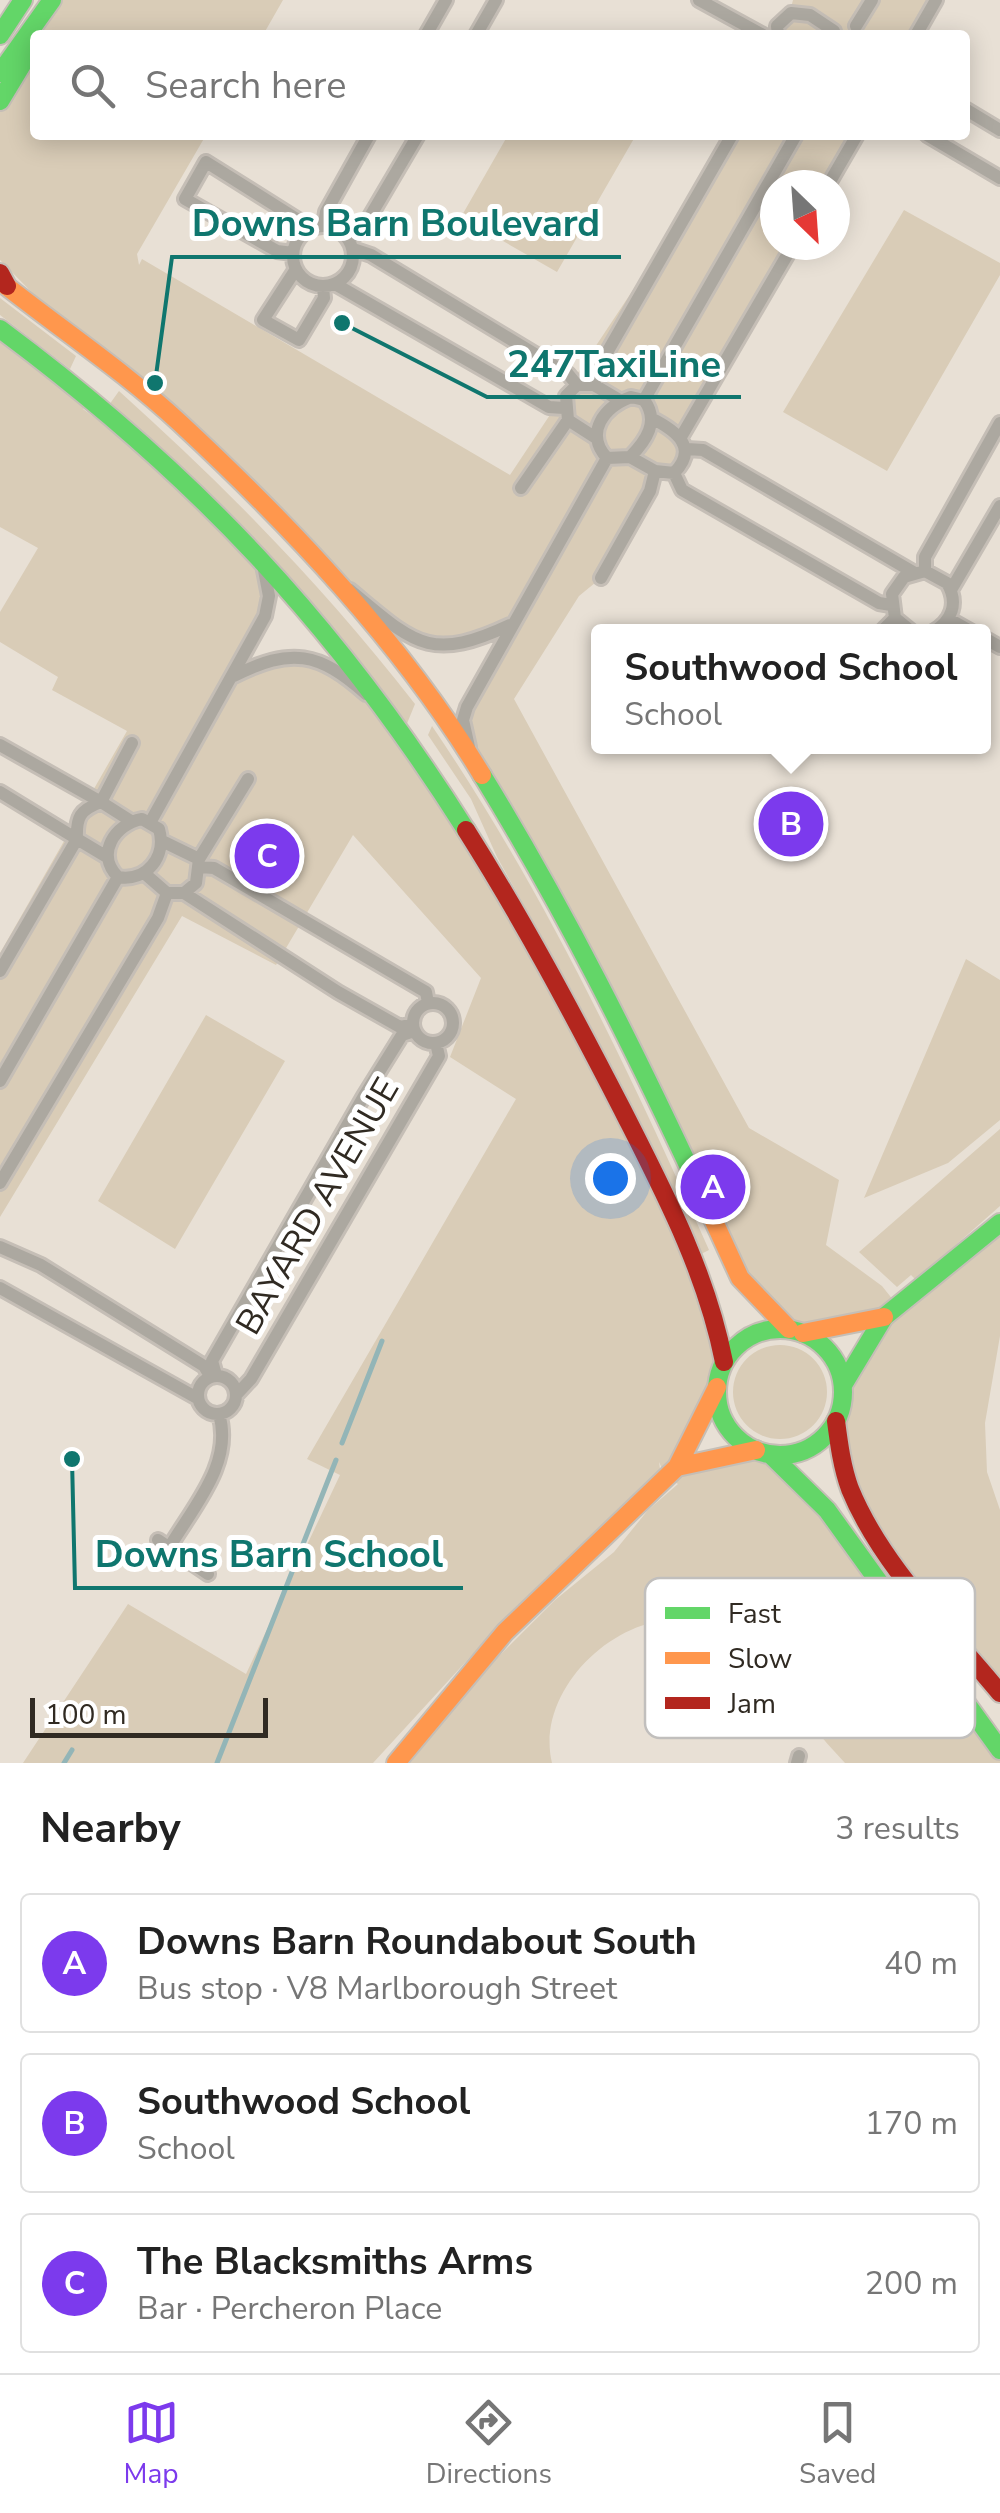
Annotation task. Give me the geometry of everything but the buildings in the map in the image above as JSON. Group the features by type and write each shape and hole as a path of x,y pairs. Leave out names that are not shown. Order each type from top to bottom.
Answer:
{"main road":[{"path":"0,35 23,0"},
{"path":"41,30 55,0"},
{"path":"32,30 55,0"},
{"path":"0,73 30,33"},
{"path":"0,100 30,50"},
{"path":"2,280 123,376 258,497 374,618 476,764 556,896 610,1000 740,1278 796,1331 830,1353 843,1385"},
{"path":"0,329 69,375 202,496 261,558 376,699 524,924 584,1032 710,1292 724,1362 717,1387 671,1472 505,1632 396,1763"},
{"path":"911,1578 854,1497 842,1466 836,1421 843,1385 886,1315 1000,1223"},
{"path":"724,1362 751,1336 886,1315"},
{"path":"717,1387 726,1425 811,1487 875,1578"},
{"path":"671,1472 763,1452 809,1448 836,1421"},
{"path":"975,1661 1000,1693"},
{"path":"975,1715 1000,1750"}],"street":[{"path":"429,30 446,0"},
{"path":"479,30 496,0"},
{"path":"699,0 755,30"},
{"path":"781,0 791,13 810,15 828,30"},
{"path":"810,15 814,0"},
{"path":"860,30 872,0"},
{"path":"919,30 936,0"},
{"path":"777,30 791,13"},
{"path":"970,112 1000,130"},
{"path":"366,140 318,226 296,242 293,252 302,278 329,285 566,414 596,438 607,458"},
{"path":"296,269 263,320 299,340 329,285 350,269 351,244 415,140"},
{"path":"594,386 601,363 729,140"},
{"path":"644,400 793,140"},
{"path":"837,170 854,140"},
{"path":"935,140 1000,178"},
{"path":"293,252 277,252 185,199 206,162 372,255 568,374 577,384 594,386 620,401"},
{"path":"674,473 685,462 684,443 785,260"},
{"path":"520,488 566,414 566,396 577,384"},
{"path":"596,438 607,410 620,401 644,400"},
{"path":"630,457 650,432 651,418 644,400"},
{"path":"651,418 684,443 703,450 919,572 941,577 952,590"},
{"path":"886,624 893,612 896,585 919,572 1000,423"},
{"path":"607,458 630,457 655,471 674,473"},
{"path":"476,764 463,720 510,626 607,458"},
{"path":"601,578 650,492 655,471"},
{"path":"674,473 682,490 879,603 904,624"},
{"path":"943,624 949,619 952,590 1000,506"},
{"path":"151,822 265,616 269,596 261,558"},
{"path":"374,618 420,642 444,647 468,644 510,626"},
{"path":"949,619 958,624"},
{"path":"234,676 262,662 316,658 376,699"},
{"path":"0,972 76,839 76,821 84,809 101,802 132,743"},
{"path":"0,745 130,822 151,822"},
{"path":"184,893 196,882 200,863 248,778"},
{"path":"0,792 108,858 118,877"},
{"path":"108,858 116,832 130,822"},
{"path":"151,822 162,841 426,992 428,1003"},
{"path":"118,877 132,880 144,873 152,866 162,841"},
{"path":"144,873 167,893 184,893 338,992 400,1026 413,1028"},
{"path":"0,1081 118,877"},
{"path":"0,1183 158,918 167,893"},
{"path":"428,1003 443,1005 453,1018 450,1034 436,1043 420,1039 413,1028 417,1010 428,1003"},
{"name":"BAYARD AVENUE","path":"213,1376 212,1361 246,1300 364,1096 402,1035 413,1028"},
{"name":"BAYARD AVENUE","path":"236,1394 251,1379 439,1056 436,1043"},
{"path":"0,1246 41,1265 204,1366 213,1376 229,1380 236,1394 229,1410 219,1414 202,1408 198,1398 199,1386 213,1376"},
{"path":"0,1288 187,1396 198,1398"},
{"path":"208,1574 164,1544 222,1456 226,1436 219,1414"}],"shaded area":[{"path":"57,0 283,0 266,30 42,30"},
{"path":"793,0 945,0 928,30 785,30"},
{"path":"30,50 30,140 203,140 137,254 139,265 142,259 510,475 733,140 846,140 830,170 760,170 760,260 781,260 688,433 682,490 674,473 655,472 601,578 579,596 514,699 749,1128 839,1180 826,1245 882,1286 898,1306 1000,1223 1000,1336 985,1423 987,1472 1000,1510 1000,1693 975,1659 975,1578 914,1578 854,1497 836,1421 843,1385 883,1317 803,1333 746,1289 619,1017 476,764 463,720 509,627 443,647 379,614 257,497 105,367 0,260 0,101"},
{"path":"505,140 633,140 557,272 461,217"},
{"path":"904,210 1000,263 1000,275 887,471 783,412"},
{"path":"0,298 76,356 70,369 0,315"},
{"path":"0,341 69,375 89,397 83,409 196,491 249,544 264,570 269,596 235,674 262,662 316,658 384,706 490,866 699,1264 724,1362 717,1387 677,1466 756,1450 811,1487 876,1578 645,1578 645,1625 612,1641 588,1659 569,1682 556,1708 550,1735 552,1763 410,1763 488,1667 555,1600 614,1552 648,1510 678,1484 666,1477 659,1462 660,1469 515,1608 373,1763 23,1763 128,1604 246,1674 340,1475 307,1459 516,1099 450,1057 481,978 353,835 276,965 182,916 0,1217 0,953 127,731 52,690 58,677 0,642 0,612 38,548 0,527"},
{"path":"119,391 237,503 347,620 415,704 406,726 109,405"},
{"path":"432,726 548,916 709,1250 699,1255 576,998 497,857 471,799 428,735"},
{"path":"966,959 1000,980 1000,1120 948,1163 864,1198"},
{"path":"206,1015 285,1061 175,1249 98,1201"},
{"path":"1000,1129 1000,1206 916,1280 911,1275 897,1287 859,1252"},
{"path":"771,1345 789,1345 814,1358 824,1374 824,1410 814,1426 789,1439 771,1439 746,1426 733,1401 733,1383 746,1358"},
{"path":"975,1715 1000,1750 1000,1763 845,1763 823,1738 975,1738"}],"waterway":[{"path":"342,1443 382,1341"},
{"path":"217,1763 336,1460"},
{"path":"64,1763 72,1750"}],"traffic: fast":[{"path":"0,35 23,0"},
{"path":"31,30 52,0"},
{"path":"0,73 30,31"},
{"path":"0,101 29,53"},
{"path":"0,329 137,439 257,557 366,685 466,830"},
{"path":"482,775 598,981 701,1193"},
{"path":"843,1385 884,1317 1000,1223"},
{"path":"780,1329 804,1334 825,1347 838,1368 843,1392 838,1416 825,1437 804,1450 780,1455 756,1450 735,1437 722,1416 717,1392 722,1368 735,1347 756,1334 780,1329"},
{"path":"771,1455 827,1510 876,1578"},
{"path":"975,1715 1000,1750"}],"traffic: slow":[{"path":"0,281 159,404 304,545 417,679 482,775"},
{"path":"701,1193 740,1278 789,1329"},
{"path":"803,1333 884,1317"},
{"path":"396,1763 505,1632 677,1467 717,1387"},
{"path":"677,1467 756,1450"}],"traffic: jam":[{"path":"0,273 7,286"},
{"path":"466,830 547,968 653,1171 695,1264 724,1362"},
{"path":"836,1421 850,1489 879,1544 903,1578"},
{"path":"975,1664 1000,1693"}],"place":[{"name":"247TaxiLine","path":"342,323"},
{"name":"Downs Barn Boulevard","path":"155,383"},
{"name":"Southwood School","path":"791,824"},
{"name":"The Blacksmiths Arms","path":"267,856"},
{"name":"Downs Barn Roundabout South","path":"713,1187"},
{"name":"Downs Barn School","path":"72,1459"}]}
